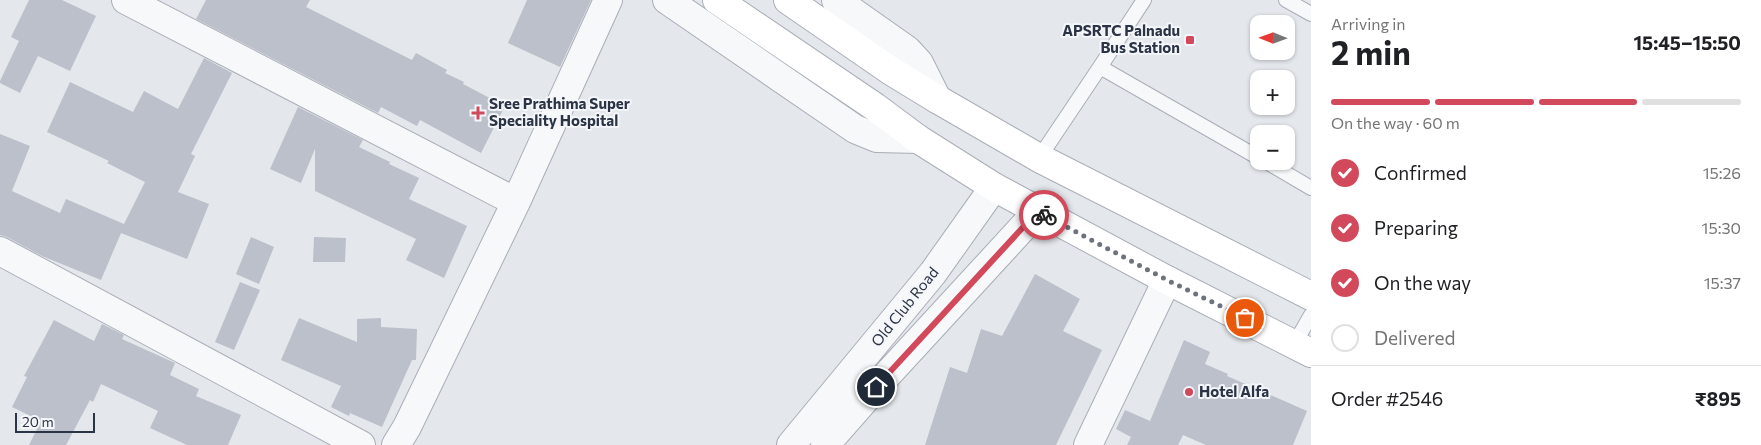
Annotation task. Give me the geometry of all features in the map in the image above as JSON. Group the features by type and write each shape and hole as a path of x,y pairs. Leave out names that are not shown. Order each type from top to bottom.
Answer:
{"main road":[{"path":"717,0 875,107 918,139 994,187 1167,280 1303,348"},
{"path":"788,0 891,71 1039,158 1311,296"}],"street":[{"path":"126,0 516,202"},
{"path":"396,445 516,202 608,0"},
{"path":"667,0 855,129 876,138 918,139"},
{"path":"836,0 907,50 919,63 937,99"},
{"name":"Old Club Road","path":"791,445 933,273 994,187"},
{"name":"Old Club Road","path":"825,445 1038,211"},
{"path":"0,252 361,445"},
{"path":"1088,445 1167,280"}],"lane":[{"path":"1039,158 1144,0"},
{"path":"1286,0 1311,14"},
{"path":"1100,68 1250,153"},
{"path":"1280,170 1311,188"},
{"path":"1303,348 1311,315"}],"building":[{"path":"29,0 62,0 96,16 70,71 38,56 20,93 0,83 0,81 19,41 11,37"},
{"path":"206,0 310,0 306,7 412,60 416,53 447,70 445,73 464,82 463,84 505,106 481,153 420,120 417,126 381,107 378,113 196,19"},
{"path":"527,0 591,0 560,67 508,43"},
{"path":"204,58 232,73 191,154 195,156 178,192 209,204 187,259 121,233 101,280 42,256 0,235 0,134 30,146 12,191 60,213 66,199 124,224 145,182 107,163 109,161 47,132 70,82 133,112 144,91 178,109"},
{"path":"298,107 363,140 359,147 419,178 409,199 467,226 444,278 406,260 416,239 315,191 315,149 301,183 270,169"},
{"path":"251,237 274,247 259,284 236,274"},
{"path":"314,237 346,238 345,262 313,262"},
{"path":"1035,274 1080,299 1063,331 1102,350 1056,445 925,445 950,367 967,373 981,329 1002,336"},
{"path":"240,282 260,290 234,350 215,342"},
{"path":"299,318 357,342 357,319 381,318 381,327 417,329 416,360 412,360 382,427 350,413 349,416 331,407 341,386 281,360"},
{"path":"54,320 94,341 102,324 124,335 122,339 175,363 170,375 199,389 196,396 241,415 228,445 187,445 150,428 158,411 101,384 93,402 90,400 66,445 29,445 41,421 12,407 27,377 24,376"},
{"path":"1184,340 1210,352 1205,364 1228,374 1227,376 1307,411 1293,445 1206,445 1183,435 1178,445 1127,445 1131,437 1116,429 1125,410 1150,421"}],"way so far":[{"path":"1044,215 1167,280 1245,318"}],"place":[{"name":"APSRTC Palnadu Bus Station","path":"1190,40"},
{"name":"Sree Prathima Super Speciality Hospital","path":"478,113"},
{"name":"Hotel Alfa","path":"1189,392"}],"route":[{"path":"876,387 1038,211 1044,215"}]}
